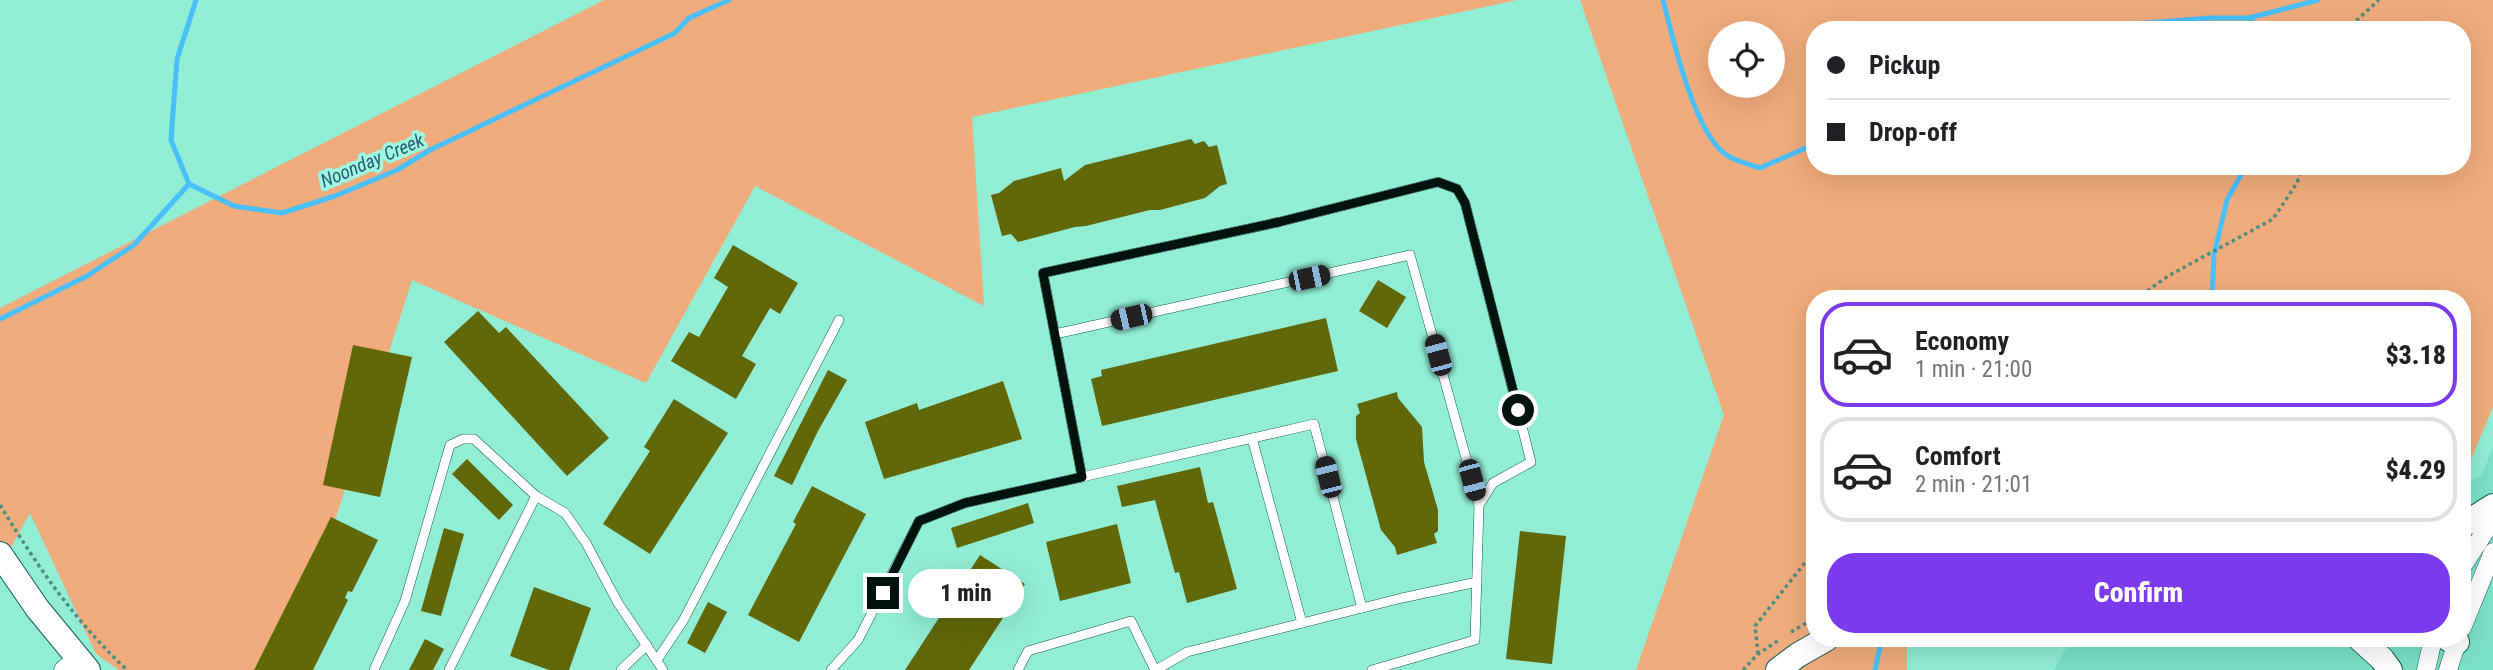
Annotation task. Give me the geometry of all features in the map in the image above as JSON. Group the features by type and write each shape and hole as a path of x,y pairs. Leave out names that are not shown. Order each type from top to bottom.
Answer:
{"street":[{"path":"2471,520 2493,506"},
{"path":"2471,554 2493,519"},
{"path":"2471,597 2493,552"},
{"path":"0,555 76,666"},
{"path":"1778,670 1812,647"},
{"path":"2369,647 2390,670"},
{"path":"2426,670 2443,647"},
{"path":"2448,670 2450,647"}],"lane":[{"path":"1082,477 1043,273 1279,222 1438,182 1457,189 1465,203 1531,462 1493,483 1479,505"},
{"path":"1055,334 1410,255 1479,505 1475,640 1372,670"},
{"path":"657,660 683,621 839,320"},
{"path":"831,670 858,640 919,521 965,503 1314,424 1362,608"},
{"path":"1252,438 1301,623"},
{"path":"374,670 405,601 450,445 463,439 474,439 536,496 565,513 586,543 618,603 663,670"},
{"path":"449,670 536,496"},
{"path":"1018,670 1028,651 1130,621 1155,670 1187,652 1477,582"},
{"path":"621,670 647,645"}],"path":[{"path":"2356,21 2379,0"},
{"path":"2149,290 2168,276 2273,219 2299,175"},
{"path":"0,505 71,612 127,670"},
{"path":"1758,654 1755,625 1806,561"}],"shaded area":[{"path":"604,0 1517,0 972,117 984,306 755,186 646,383 412,280 287,670 119,670 96,654 30,513 0,567 0,308"},
{"path":"1580,0 2493,0 2493,407 2471,460 2471,290 1806,290 1806,647 1907,647 1907,670 1636,670 1724,415"},
{"path":"2493,447 2493,670 2054,670 2067,647 2471,647 2471,482 2482,475"}],"building":[{"path":"1191,139 1195,144 1204,141 1209,147 1217,145 1227,184 1205,198 1018,242 1011,234 1002,236 991,195 999,193 1014,181 1061,168 1064,181 1085,165"},
{"path":"733,245 798,283 780,314 770,308 742,356 756,364 736,399 671,361 689,332 699,337 728,287 714,278"},
{"path":"1378,280 1406,297 1387,328 1359,311"},
{"path":"478,311 499,333 506,327 609,438 567,476 444,342"},
{"path":"1326,318 1338,371 1102,426 1091,379 1102,376 1101,370"},
{"path":"353,345 412,357 380,497 323,485"},
{"path":"828,370 847,380 792,485 774,476"},
{"path":"1003,381 1022,439 884,479 865,422 917,403 919,410"},
{"path":"1397,392 1398,398 1422,427 1424,462 1438,510 1438,531 1434,534 1437,543 1397,555 1395,547 1381,530 1356,439 1356,416 1360,413 1357,404"},
{"path":"674,399 728,433 650,554 603,524 650,451 644,447"},
{"path":"467,459 513,505 499,520 452,474"},
{"path":"1200,467 1208,503 1213,502 1237,589 1187,603 1179,572 1175,573 1155,500 1122,507 1117,486"},
{"path":"812,486 866,514 799,642 748,615 796,524 793,522"},
{"path":"1028,503 1034,523 957,548 951,528"},
{"path":"331,517 378,540 352,592 348,591 345,598 348,600 313,670 254,670"},
{"path":"1117,524 1131,583 1060,601 1046,542"},
{"path":"444,528 464,534 441,616 421,611"},
{"path":"1520,531 1566,536 1552,664 1506,659"},
{"path":"980,555 1025,584 969,670 905,670"},
{"path":"534,587 591,608 569,670 549,670 510,656"},
{"path":"708,602 727,612 705,653 687,643"},
{"path":"425,639 444,649 433,670 409,670"}],"waterway":[{"name":"Noonday Creek","path":"196,0 177,59 171,140 189,184 234,206 282,213 335,196 397,170 430,150 675,33 689,18 729,0"},
{"name":"Noonday Creek","path":"1663,0 1694,105 1714,142 1725,154 1760,168 1806,148"},
{"name":"Noonday Creek","path":"2172,21 2249,18 2318,0"},
{"path":"2249,18 2252,21"},
{"path":"2212,290 2214,255 2227,200 2241,175"},
{"path":"0,319 87,276 134,245 189,184"},
{"path":"1875,670 1880,647"}],"route":[{"path":"883,593 919,521 965,503 1082,477 1043,273 1279,222 1438,182 1457,189 1465,203 1518,410"}]}
